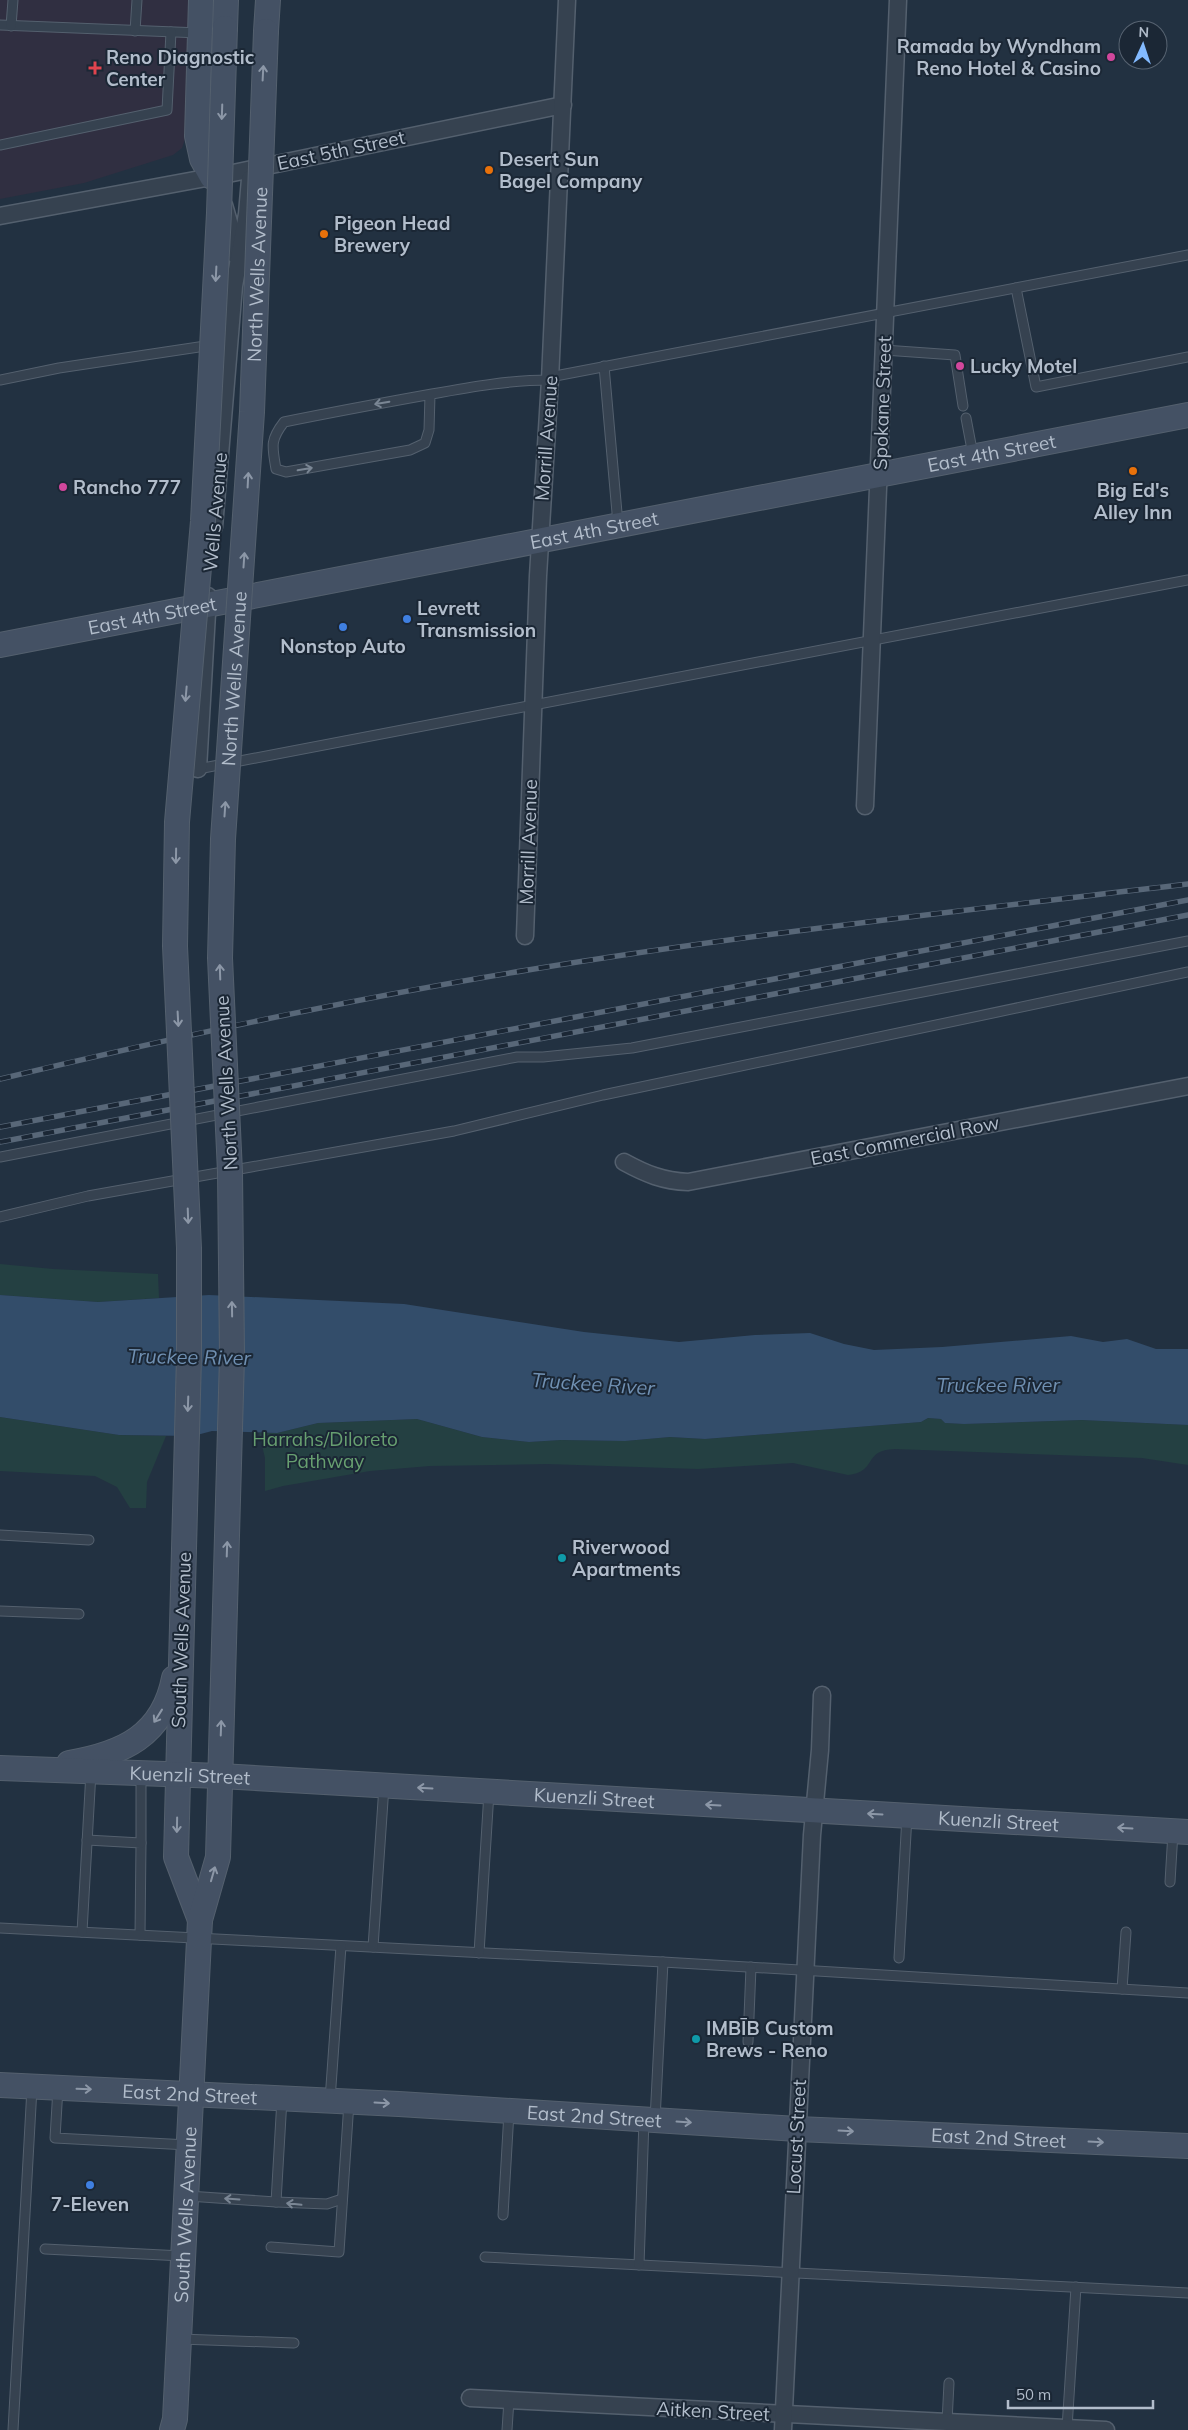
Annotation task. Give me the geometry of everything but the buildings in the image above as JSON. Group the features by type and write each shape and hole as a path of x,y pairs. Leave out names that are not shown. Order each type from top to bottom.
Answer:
{"main road":[{"path":"201,0 196,136 202,159 212,177"},
{"name":"South Wells Avenue","path":"200,1929 176,1857 189,1356 189,1248 175,946 177,822 203,512 218,223 226,0"},
{"name":"North Wells Avenue","path":"232,1358 230,1172 220,938 223,839 252,412 268,0"},
{"name":"East 4th Street","path":"0,645 1188,414"},
{"name":"South Wells Avenue","path":"175,2426 200,1929 218,1857 232,1358"},
{"path":"30,1769 91,1759 135,1742 146,1733 158,1719 171,1692 181,1637"},
{"name":"Kuenzli Street","path":"0,1768 178,1776 220,1776 1181,1831"},
{"name":"East 2nd Street","path":"0,2085 339,2101 797,2129 1188,2146"}],"street":[{"name":"Morrill Avenue","path":"525,936 540,540 550,378 566,0"},
{"name":"Spokane Street","path":"866,806 898,0"},
{"name":"East 5th Street","path":"0,216 212,177 563,105"},
{"name":"Wells Avenue","path":"234,286 247,214 251,169"},
{"name":"Wells Avenue","path":"198,769 207,604 234,286 233,236 226,210 212,177"},
{"name":"East Commercial Row","path":"624,1162 650,1176 669,1182 688,1182 1188,1086"},
{"name":"Locust Street","path":"783,2422 813,1811 820,1750 822,1695"},
{"name":"Aitken Street","path":"470,2398 783,2422 928,2426 948,2422 1106,2430"}],"lane":[{"path":"12,26 13,0"},
{"path":"135,31 137,0"},
{"path":"0,25 200,34"},
{"path":"0,144 168,110 171,32"},
{"path":"430,395 429,430 425,443 410,450 286,472 276,468 272,450 274,435 284,422 430,395 519,380 550,378 604,366 1188,255"},
{"path":"1016,288 1036,387 1188,357"},
{"path":"0,380 58,368 230,342"},
{"path":"884,350 955,355 964,406"},
{"path":"604,366 618,524"},
{"path":"966,418 973,456"},
{"path":"198,769 1188,580"},
{"path":"0,1158 517,1057 543,1057 632,1048 1188,940"},
{"path":"0,1217 88,1196 454,1131 613,1093 1188,972"},
{"path":"0,1535 89,1540"},
{"path":"0,1611 80,1614"},
{"path":"82,1932 91,1772"},
{"path":"140,1935 141,1774"},
{"path":"373,1947 384,1786"},
{"path":"478,1953 489,1792"},
{"path":"899,1958 907,1816"},
{"path":"1170,1882 1181,1831"},
{"path":"87,1840 141,1843"},
{"path":"0,1928 140,1935 200,1929 341,1946 1188,1992"},
{"path":"1122,1989 1126,1932"},
{"path":"271,2248 339,2252 342,2199 339,2101 341,1946"},
{"path":"639,2264 663,1962"},
{"path":"748,2042 751,1967"},
{"path":"13,2430 32,2086"},
{"path":"58,2088 56,2138 190,2145"},
{"path":"276,2202 282,2098"},
{"path":"503,2215 509,2111"},
{"path":"188,2196 317,2205 342,2199"},
{"path":"45,2250 185,2256"},
{"path":"485,2257 1188,2293"},
{"path":"1059,2429 1076,2287"},
{"path":"180,2339 294,2343"},
{"path":"948,2422 949,2383"},
{"path":"507,2430 509,2400"}],"shaded area":[{"name":"Reno Diagnostic Center","path":"0,0 193,0 186,136 182,148 173,155 84,183 0,199"}],"green space":[{"path":"0,1264 53,1269 158,1274 159,1298 98,1302 0,1295"},
{"path":"0,1417 119,1435 166,1436 147,1482 146,1508 130,1508 117,1487 95,1476 0,1471"},
{"name":"Harrahs/Diloreto Pathway","path":"928,1418 941,1419 945,1423 964,1424 1082,1420 1188,1425 1188,1465 1142,1458 895,1449 878,1453 863,1470 848,1475 793,1463 698,1469 547,1464 430,1466 370,1471 283,1486 265,1491 265,1458 259,1433 277,1433 318,1423 417,1419 482,1437 529,1442 561,1440 625,1441 670,1437 705,1439 921,1422"}],"water":[{"name":"Truckee River","path":"0,1295 98,1302 209,1295 404,1304 584,1332 679,1342 755,1335 810,1333 844,1344 874,1350 942,1347 1071,1336 1103,1342 1127,1339 1156,1349 1188,1349 1188,1425 1082,1420 964,1424 945,1423 941,1419 928,1418 921,1422 705,1439 670,1437 625,1441 561,1440 529,1442 482,1437 417,1419 318,1423 277,1433 212,1431 193,1436 119,1435 0,1417"}],"railway":[{"path":"0,1079 131,1048 263,1020 395,993 528,970 775,934 1188,884"},
{"path":"0,1127 1188,900"},
{"path":"0,1142 1188,915"}],"place":[{"name":"Ramada by Wyndham Reno Hotel & Casino","path":"1111,57"},
{"name":"Reno Diagnostic Center","path":"95,68"},
{"name":"Desert Sun Bagel Company","path":"489,170"},
{"name":"Pigeon Head Brewery","path":"324,234"},
{"name":"Lucky Motel","path":"960,366"},
{"name":"Big Ed's Alley Inn","path":"1133,471"},
{"name":"Rancho 777","path":"63,487"},
{"name":"Levrett Transmission","path":"407,619"},
{"name":"Nonstop Auto","path":"343,627"},
{"name":"Riverwood Apartments","path":"562,1558"},
{"name":"IMBĪB Custom Brews - Reno","path":"696,2039"},
{"name":"7-Eleven","path":"90,2185"}]}
